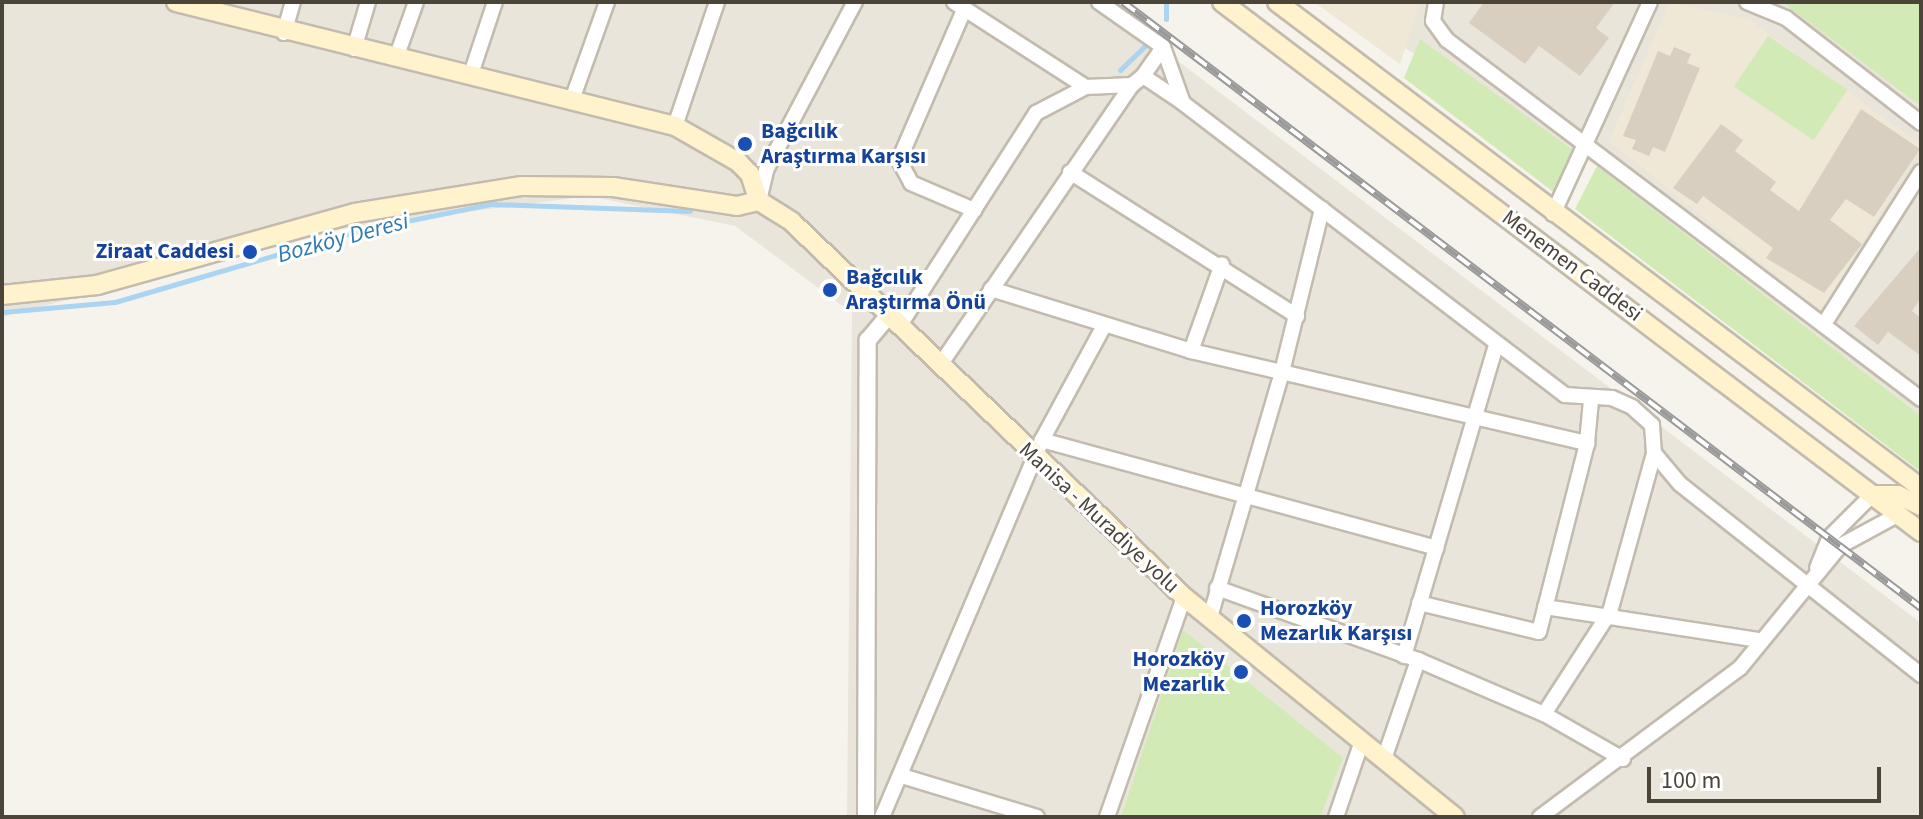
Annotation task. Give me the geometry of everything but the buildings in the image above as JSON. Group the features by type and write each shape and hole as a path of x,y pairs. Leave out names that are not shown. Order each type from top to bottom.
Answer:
{"main road":[{"path":"2,295 97,285 355,213 522,186 613,187 737,206 759,201 750,174 738,162 675,126 573,97 284,33 176,2"},
{"name":"Menemen Caddesi","path":"1222,2 1921,532"},
{"name":"Menemen Caddesi","path":"1277,2 1553,214 1921,488"},
{"name":"Manisa - Muradiye yolu","path":"759,201 792,222 1035,459 1184,597 1455,817"},
{"path":"1872,495 1898,495 1921,506"}],"street":[{"path":"284,33 293,2"},
{"path":"354,49 368,2"},
{"path":"396,58 416,2"},
{"path":"471,74 495,2"},
{"path":"573,97 607,2"},
{"path":"675,126 717,2"},
{"path":"759,201 766,170 855,2"},
{"path":"1099,2 1163,47 1183,103"},
{"path":"1436,2 1433,21 1447,40 1921,399"},
{"path":"1553,214 1588,146 1650,2"},
{"path":"1747,2 1786,18 1921,123"},
{"path":"974,210 911,183 899,160 959,6 1086,87"},
{"path":"940,365 1070,172 1163,47"},
{"path":"866,817 868,340 894,320 974,210 1036,113 1086,87 1138,81 1183,103 1496,346 1565,395 1591,401 1612,398 1632,407 1652,425 1654,453 1610,612 1544,714"},
{"path":"1070,172 1222,264 1297,316"},
{"path":"1824,324 1921,172"},
{"path":"1210,617 1243,491 1282,372 1322,209"},
{"path":"1191,351 1222,264"},
{"path":"991,289 1191,351 1587,443"},
{"path":"882,817 1042,440 1104,326"},
{"path":"1384,759 1411,658 1419,603 1496,346"},
{"path":"1419,603 1539,632 1587,443 1591,401"},
{"path":"1042,440 1243,491 1436,548"},
{"path":"1654,453 1680,484 1812,583 1921,675"},
{"path":"1812,583 1829,538 1872,495"},
{"path":"1540,817 1623,759 1740,668 1759,640 1812,583 1840,546 1899,514"},
{"path":"1217,588 1411,658 1544,714 1623,759"},
{"path":"1107,817 1184,597"},
{"path":"1545,607 1610,612 1759,640"},
{"path":"1336,817 1362,741"},
{"path":"902,776 1037,817"}],"shaded area":[{"path":"2,2 1100,2 1921,623 1921,817 847,817 852,313 735,226 589,196 337,229 2,317"},
{"path":"1314,2 1420,2 1400,64"},
{"path":"1330,2 1921,2 1921,416 1597,166"},
{"path":"1670,2 1749,20 1921,145 1821,311 1609,141"}],"green space":[{"path":"1782,2 1921,2 1921,106"},
{"path":"1768,36 1848,90 1813,140 1734,87"},
{"path":"1420,39 1574,151 1556,194 1404,78"},
{"path":"1597,166 1921,416 1921,472 1575,209"},
{"path":"1183,630 1343,758 1320,817 1121,817"}],"waterway":[{"name":"Bozköy Deresi","path":"1166,2 1166,19"},
{"name":"Bozköy Deresi","path":"1120,70 1147,44"},
{"name":"Bozköy Deresi","path":"2,312 115,302 362,230 491,204 690,211"}],"railway":[{"path":"1123,2 1921,608"}],"place":[{"name":"Bağcılık Araştırma Karşısı","path":"745,144"},
{"name":"Ziraat Caddesi","path":"250,252"},
{"name":"Bağcılık Araştırma Önü","path":"830,290"},
{"name":"Horozköy Mezarlık Karşısı","path":"1244,621"},
{"name":"Horozköy Mezarlık","path":"1241,672"}]}
